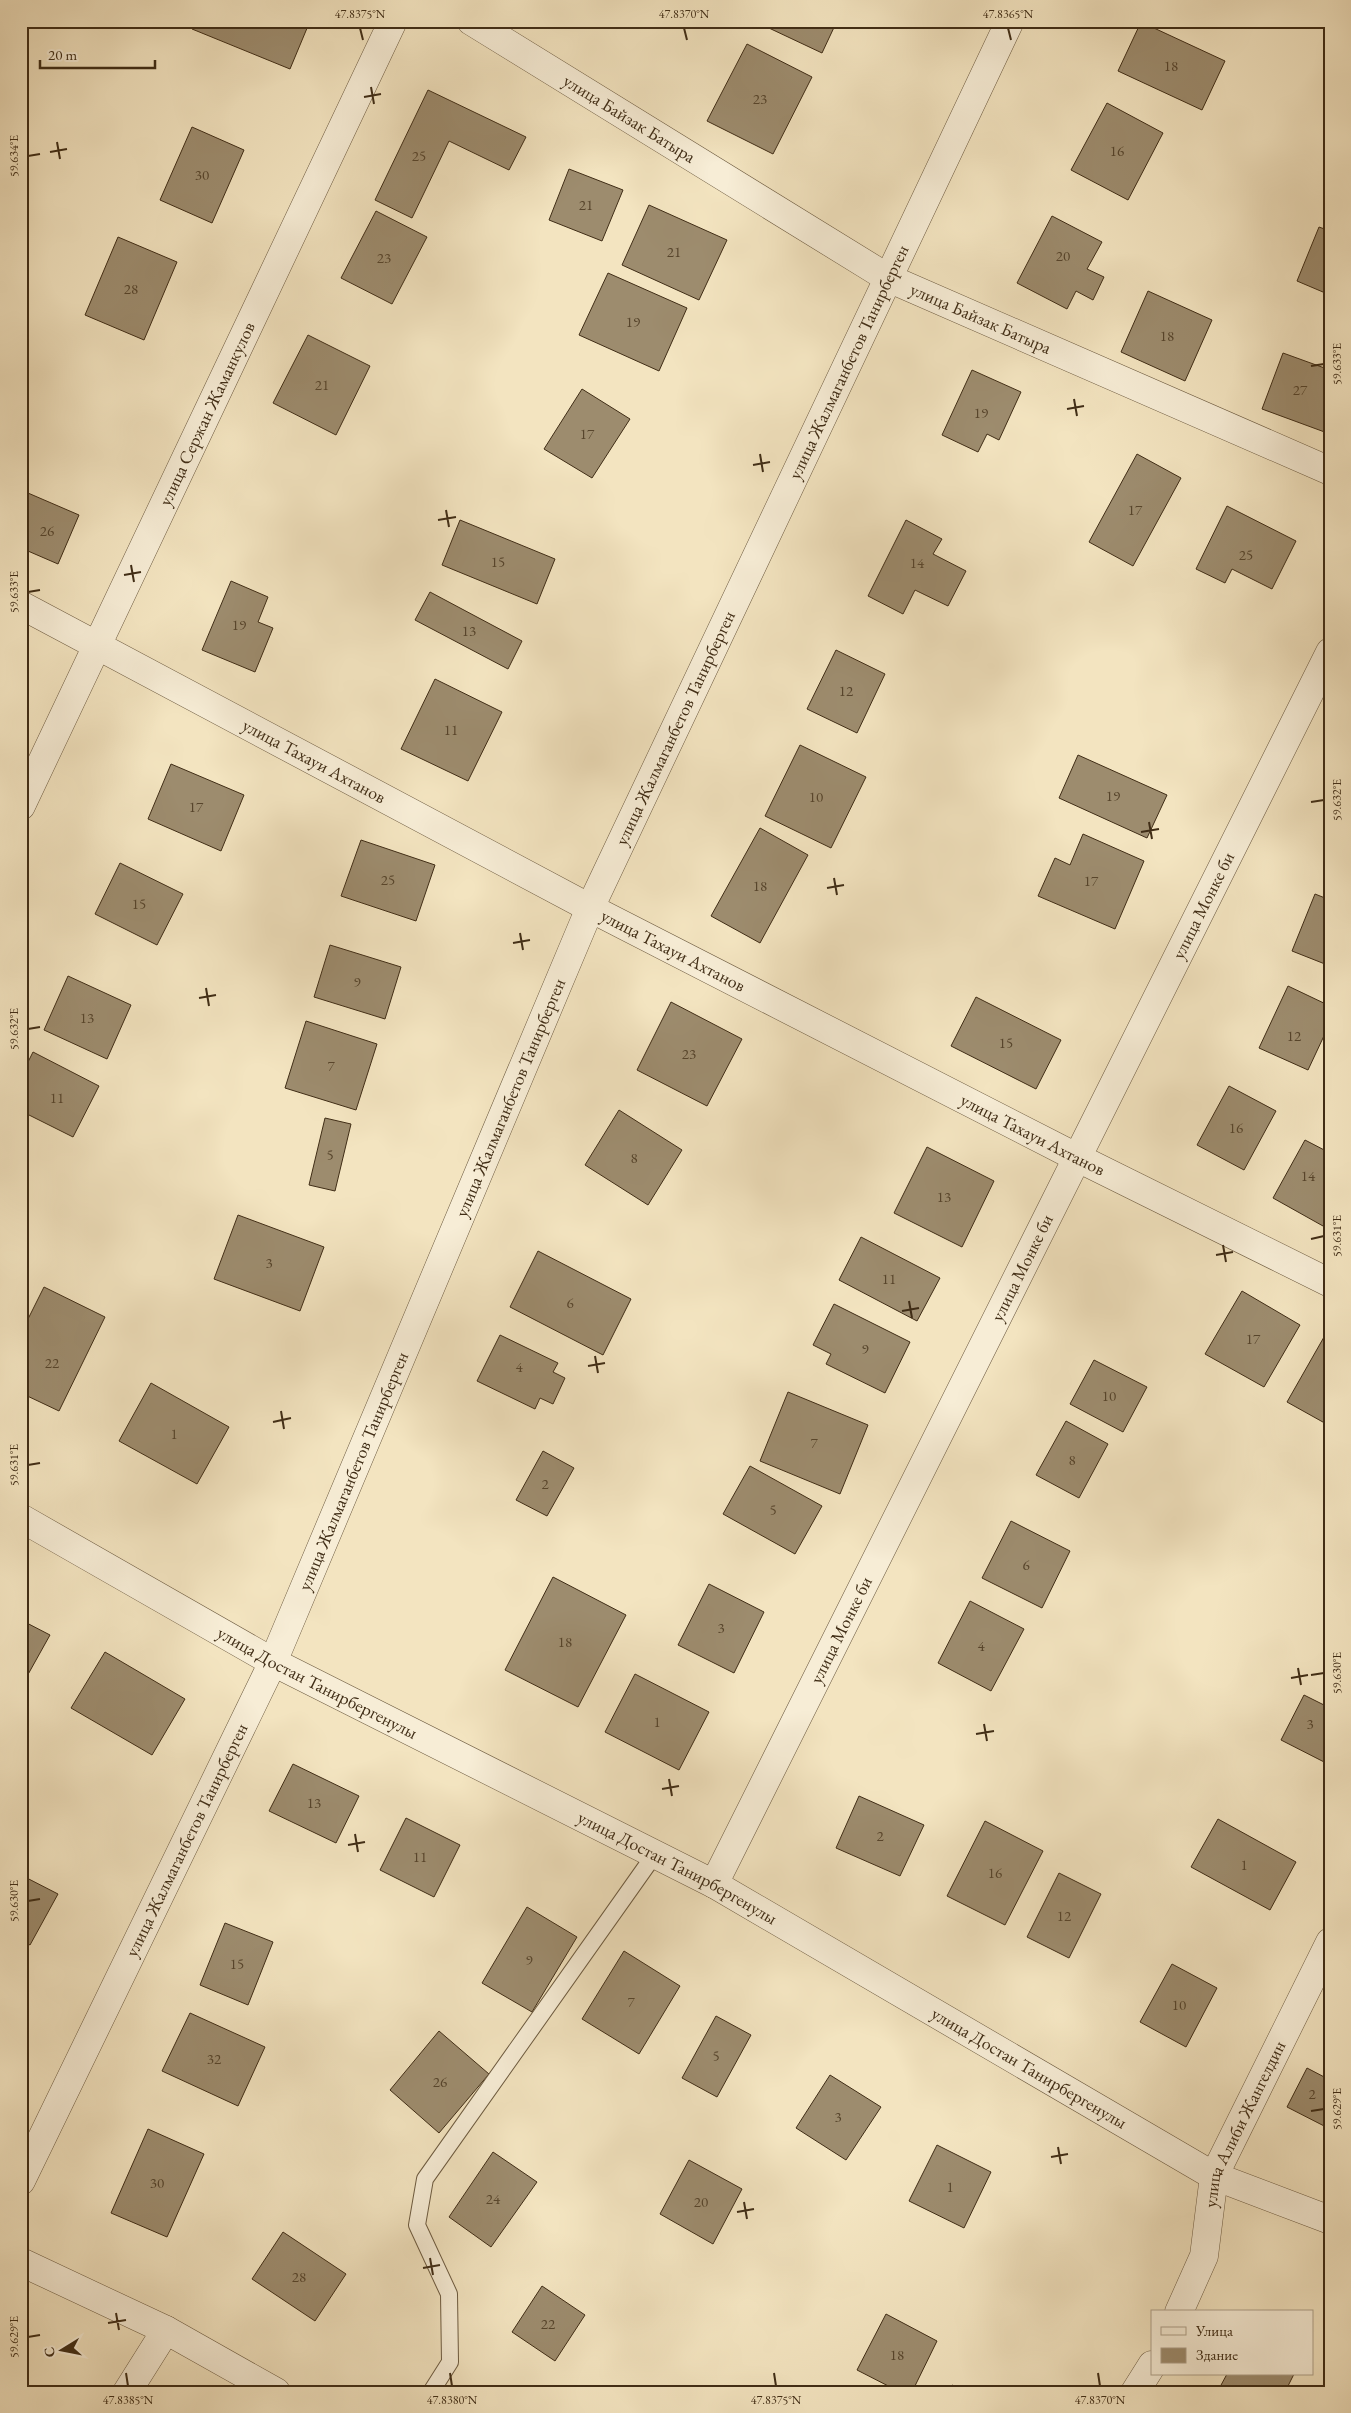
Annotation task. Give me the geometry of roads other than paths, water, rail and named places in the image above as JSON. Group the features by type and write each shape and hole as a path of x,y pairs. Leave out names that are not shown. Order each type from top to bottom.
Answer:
{"street":[{"name":"улица Сержан Жаманкулов","path":"21,806 393,21"},
{"name":"улица Байзак Батыра","path":"471,21 888,278 1330,471"},
{"name":"улица Жалмаганбетов Танирберген","path":"21,2181 273,1662 590,908 1010,21"},
{"name":"улица Тахауи Ахтанов","path":"21,605 590,908 1076,1157 1330,1283"},
{"name":"улица Монке би","path":"714,1884 1330,652"},
{"name":"улица Достан Танирбергенулы","path":"21,1518 273,1662 714,1884 1214,2176 1330,2220"},
{"name":"улица Алиби Жангелдин","path":"1180,2310 1204,2256 1214,2176 1330,1942"},
{"path":"21,2262 166,2330 276,2392"},
{"path":"127,2392 166,2330"},
{"path":"1135,2392 1151,2367"}],"lane":[{"path":"431,2392 450,2362 449,2294 417,2224 425,2179 655,1854"}]}
